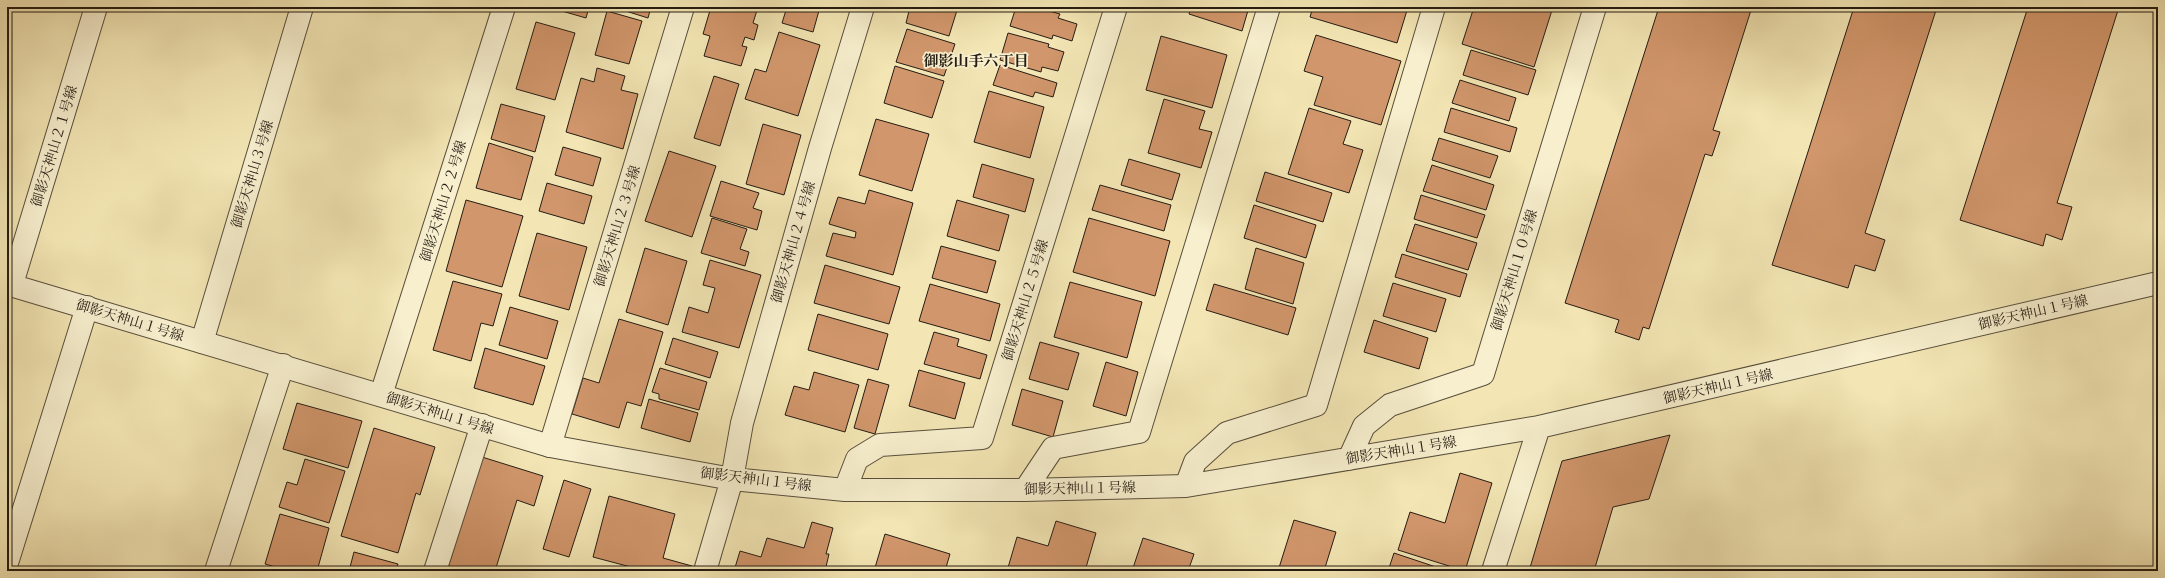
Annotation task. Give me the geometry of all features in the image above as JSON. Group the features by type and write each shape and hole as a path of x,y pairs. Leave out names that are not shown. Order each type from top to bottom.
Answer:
{"street":[{"name":"御影天神山２１号線","path":"9,284 96,7"},
{"name":"御影天神山３号線","path":"202,342 302,7"},
{"name":"御影天神山２２号線","path":"382,396 504,7"},
{"name":"御影天神山２３号線","path":"550,446 684,7"},
{"name":"御影天神山２４号線","path":"705,571 732,479 742,423 820,148 863,7"},
{"name":"御影天神山２５号線","path":"845,490 857,459 880,445 982,438 1116,7"},
{"path":"1025,490 1052,448 1139,432 1269,7"},
{"path":"1186,486 1195,462 1227,433 1316,405 1434,7"},
{"name":"御影天神山１０号線","path":"1349,459 1364,426 1390,405 1483,374 1595,7"},
{"name":"御影天神山１号線","path":"9,284 550,446 732,479 845,490 1025,490 1186,486 1539,427 2158,283"},
{"path":"7,562 87,307"},
{"path":"216,571 283,366"},
{"path":"435,571 482,426"},
{"path":"1494,571 1539,427"}],"building":[{"path":"548,7 589,7 586,18"},
{"path":"613,7 651,7 648,18"},
{"path":"711,7 758,7 753,23 758,25 754,40 745,37 742,46 747,47 741,66 704,56 710,36 703,34"},
{"path":"787,7 820,7 813,32 782,23"},
{"path":"910,7 958,7 949,36 906,23"},
{"path":"1016,7 1035,7 1060,14 1058,18 1077,24 1072,41 1053,35 1052,39 1010,26"},
{"path":"1191,7 1249,7 1242,31 1189,14"},
{"path":"1313,7 1408,7 1397,43 1310,17"},
{"path":"1474,7 1553,7 1534,67 1462,44"},
{"path":"1659,7 1752,7 1713,130 1720,132 1712,156 1705,154 1649,329 1643,327 1639,340 1615,332 1619,320 1565,303"},
{"path":"1854,7 1937,7 1865,233 1885,240 1875,271 1855,265 1848,288 1772,265"},
{"path":"2028,7 2119,7 2057,203 2072,207 2062,240 2046,234 2043,246 1960,220"},
{"path":"607,11 642,21 629,64 595,55"},
{"path":"536,22 575,33 555,100 516,89"},
{"path":"907,29 955,44 944,76 896,62"},
{"path":"779,32 820,45 798,116 745,99 755,69 766,72"},
{"path":"1008,33 1049,44 1048,47 1064,52 1058,71 1042,67 1041,72 1000,60"},
{"path":"1316,35 1401,61 1381,125 1314,105 1323,77 1304,71"},
{"path":"1161,36 1227,55 1212,108 1146,90"},
{"path":"1471,50 1536,70 1528,95 1463,75"},
{"path":"1000,65 1057,83 1053,97 1035,92 1033,97 993,85"},
{"path":"895,66 944,81 932,118 884,103"},
{"path":"597,68 625,76 621,90 638,94 623,149 566,132 581,78 594,82"},
{"path":"714,76 739,84 720,146 694,138"},
{"path":"1460,80 1516,98 1509,121 1452,103"},
{"path":"989,91 1044,107 1030,158 974,142"},
{"path":"1164,99 1205,111 1199,129 1212,132 1201,168 1148,153"},
{"path":"501,104 545,116 535,152 491,139"},
{"path":"1309,108 1351,121 1343,144 1363,150 1349,193 1288,174"},
{"path":"1451,108 1517,128 1510,152 1444,132"},
{"path":"876,119 929,134 912,191 859,175"},
{"path":"763,124 801,135 784,195 746,184"},
{"path":"1439,138 1498,156 1490,178 1432,160"},
{"path":"489,143 533,157 521,200 476,188"},
{"path":"563,147 601,158 593,186 555,175"},
{"path":"669,151 716,166 692,237 645,221"},
{"path":"1129,159 1180,174 1172,200 1121,185"},
{"path":"982,164 1034,179 1025,212 973,197"},
{"path":"1432,165 1494,185 1486,210 1423,191"},
{"path":"1265,172 1332,193 1323,222 1256,201"},
{"path":"721,181 759,193 753,208 762,211 757,230 710,216"},
{"path":"547,183 592,196 584,224 539,211"},
{"path":"1100,185 1171,205 1164,231 1092,210"},
{"path":"869,190 913,203 893,275 826,256 833,233 855,238 856,232 829,224 838,197 865,204"},
{"path":"1421,195 1485,215 1477,238 1414,219"},
{"path":"466,200 523,216 502,287 446,271"},
{"path":"957,200 1009,215 999,251 947,236"},
{"path":"1254,205 1316,225 1306,258 1244,238"},
{"path":"712,218 747,229 740,249 749,252 745,266 701,253"},
{"path":"1089,218 1170,241 1155,296 1073,272"},
{"path":"1415,224 1477,243 1468,270 1406,251"},
{"path":"537,233 587,247 569,310 519,296"},
{"path":"941,246 996,261 987,293 932,278"},
{"path":"645,248 687,261 668,325 626,312"},
{"path":"1256,248 1304,263 1293,304 1245,289"},
{"path":"1402,254 1467,274 1460,297 1395,277"},
{"path":"710,260 761,275 739,348 682,332 689,307 708,313 715,288 703,285"},
{"path":"825,265 900,287 889,324 814,303"},
{"path":"453,281 502,294 493,326 481,323 471,361 433,350"},
{"path":"1070,282 1142,302 1127,358 1054,337"},
{"path":"1393,283 1446,299 1436,332 1383,316"},
{"path":"930,284 1000,304 990,341 919,321"},
{"path":"1214,284 1296,308 1288,335 1206,310"},
{"path":"510,307 558,321 547,359 499,345"},
{"path":"818,314 888,334 878,370 808,350"},
{"path":"619,319 663,332 641,406 627,402 619,428 572,414 583,378 599,383"},
{"path":"1374,320 1428,338 1419,369 1364,352"},
{"path":"934,332 959,339 957,346 987,355 980,379 924,364"},
{"path":"673,338 718,352 710,378 665,364"},
{"path":"1040,342 1079,353 1068,390 1029,379"},
{"path":"485,348 545,366 533,405 474,388"},
{"path":"1106,362 1138,372 1126,416 1093,406"},
{"path":"660,368 707,382 699,410 659,399 659,394 652,392"},
{"path":"919,370 965,383 955,419 909,406"},
{"path":"814,372 859,385 845,432 785,415 794,386 809,390"},
{"path":"868,379 889,385 875,434 854,428"},
{"path":"1022,389 1063,401 1053,437 1012,425"},
{"path":"649,399 698,413 690,442 641,428"},
{"path":"297,403 362,421 348,468 283,449"},
{"path":"374,428 435,447 420,495 416,493 398,553 341,536"},
{"path":"1670,435 1649,499 1613,507 1594,571 1529,571 1562,461"},
{"path":"482,457 543,476 534,506 517,500 495,571 447,571"},
{"path":"305,459 345,471 329,523 279,507 287,482 297,485"},
{"path":"1460,473 1492,483 1465,571 1398,550 1410,512 1445,523"},
{"path":"564,480 591,489 569,557 543,549"},
{"path":"609,496 675,514 663,558 692,566 691,571 646,571 593,557"},
{"path":"280,514 329,528 317,571 289,571 265,564"},
{"path":"1294,520 1336,532 1324,571 1278,571"},
{"path":"1056,521 1096,533 1085,571 1007,571 1017,537 1048,546"},
{"path":"812,522 833,528 826,554 829,554 825,571 734,571 740,551 761,557 767,538 804,548"},
{"path":"885,534 950,554 945,571 874,571"},
{"path":"1143,538 1194,554 1188,571 1132,571"},
{"path":"354,552 398,564 396,571 349,571"},
{"path":"1394,553 1442,569 1441,571 1388,571"}],"district":[{"name":"御影山手六丁目","path":"976,61"}]}
